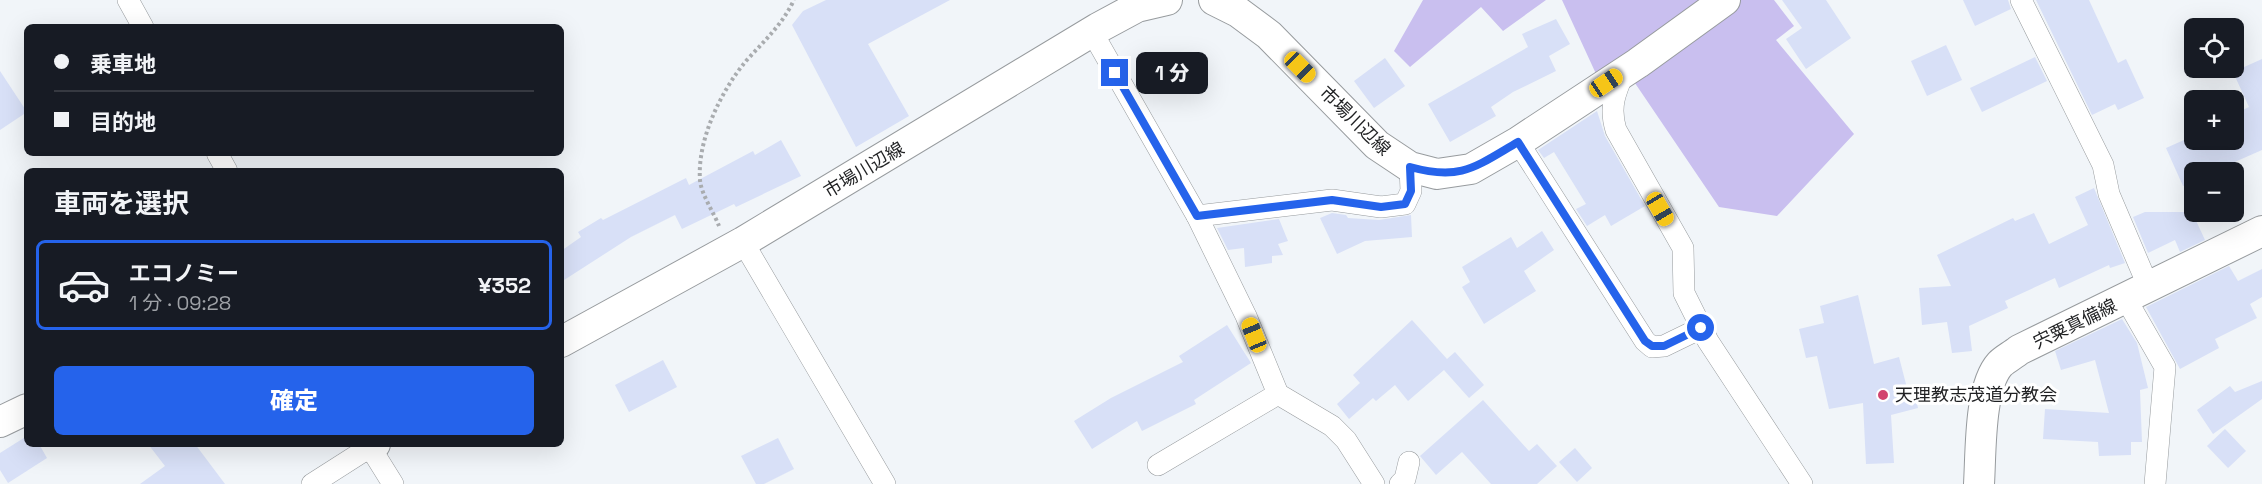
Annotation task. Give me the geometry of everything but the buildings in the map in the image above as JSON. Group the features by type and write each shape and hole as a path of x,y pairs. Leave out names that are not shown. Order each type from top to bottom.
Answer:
{"main road":[{"name":"市場川辺線","path":"564,340 736,245 1092,32 1137,7 1167,0"},
{"name":"市場川辺線","path":"1214,0 1238,12 1269,35 1377,145 1410,167 1437,174 1471,169 1518,142 1725,0"},
{"name":"宍粟真備線","path":"1979,484 1987,399 1991,379 2000,364 2019,350 2138,294 2262,231"},
{"path":"0,422 24,410"}],"street":[{"path":"128,0 141,24"},
{"path":"2021,0 2103,165 2109,194 2138,294 2165,367 2156,484"},
{"path":"1092,32 1197,216 1246,316 1278,394 1332,426 1346,440 1374,484"},
{"path":"1624,71 1613,99 1611,115 1616,130 1683,249 1684,293 1701,328 1802,484"},
{"path":"1518,142 1645,341 1652,346 1664,346 1701,328"},
{"path":"1197,216 1332,200 1381,207 1405,204 1411,191 1410,167"},
{"path":"736,245 885,484"},
{"path":"1158,465 1278,394"},
{"path":"312,484 368,447"},
{"path":"372,447 393,484"},
{"path":"1400,484 1405,479 1409,462"}],"path":[{"path":"736,245 700,181 704,144 723,94 746,62 775,32 794,0"}],"shaded area":[{"path":"1423,0 1546,0 1503,31 1481,7 1410,67 1394,51"},
{"path":"1562,0 1774,0 1794,26 1776,40 1854,134 1777,216 1719,207 1620,61 1597,76"}],"place":[{"name":"天理教志茂道分教会","path":"1883,395"}],"route":[{"path":"1115,73 1197,216 1297,202 1332,200 1381,207 1405,204 1411,191 1410,167 1437,174 1471,169 1518,142 1645,341 1652,346 1664,346 1701,328"}]}
